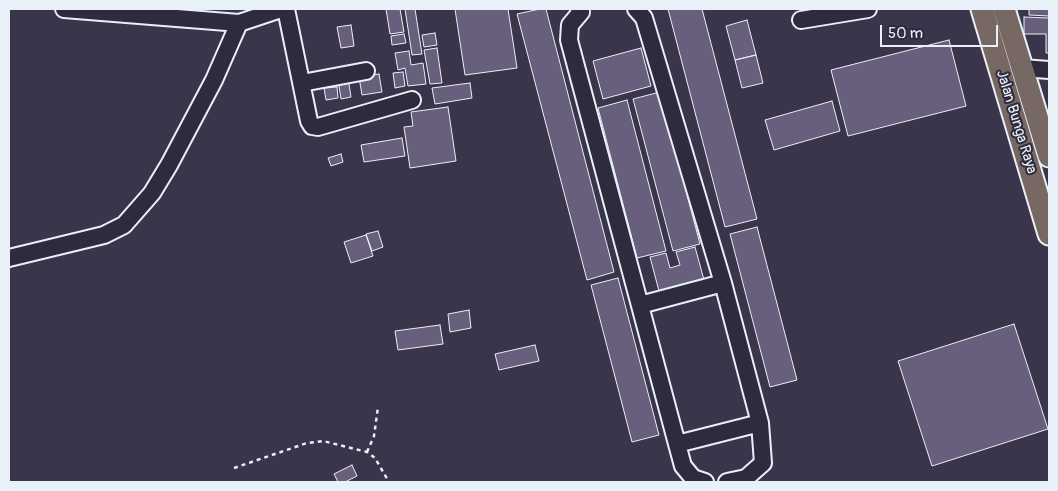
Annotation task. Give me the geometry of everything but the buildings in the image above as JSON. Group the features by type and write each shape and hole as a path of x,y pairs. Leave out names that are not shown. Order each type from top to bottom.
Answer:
{"main road":[{"name":"Jalan Bunga Raya","path":"982,9 1049,234"},
{"name":"Jalan Bunga Raya","path":"1004,9 1022,68 1046,134 1049,156"}],"lane":[{"path":"64,9 239,22 281,9"},
{"path":"286,9 309,121 312,126 318,127 412,100"},
{"path":"636,9 644,18 723,283 760,423 763,463 746,478 727,482"},
{"path":"801,20 868,9"},
{"path":"584,10 570,25 569,40 676,444 683,466 693,478 705,482"},
{"path":"9,258 104,236 124,225 152,193 169,165 214,80 239,22"},
{"path":"1022,68 1049,70"},
{"path":"302,83 366,71"},
{"path":"640,304 723,283"},
{"path":"676,444 760,423"}],"path":[{"path":"367,452 374,436 378,407"},
{"path":"234,468 307,443 323,441 367,452 375,458 389,482"}]}
